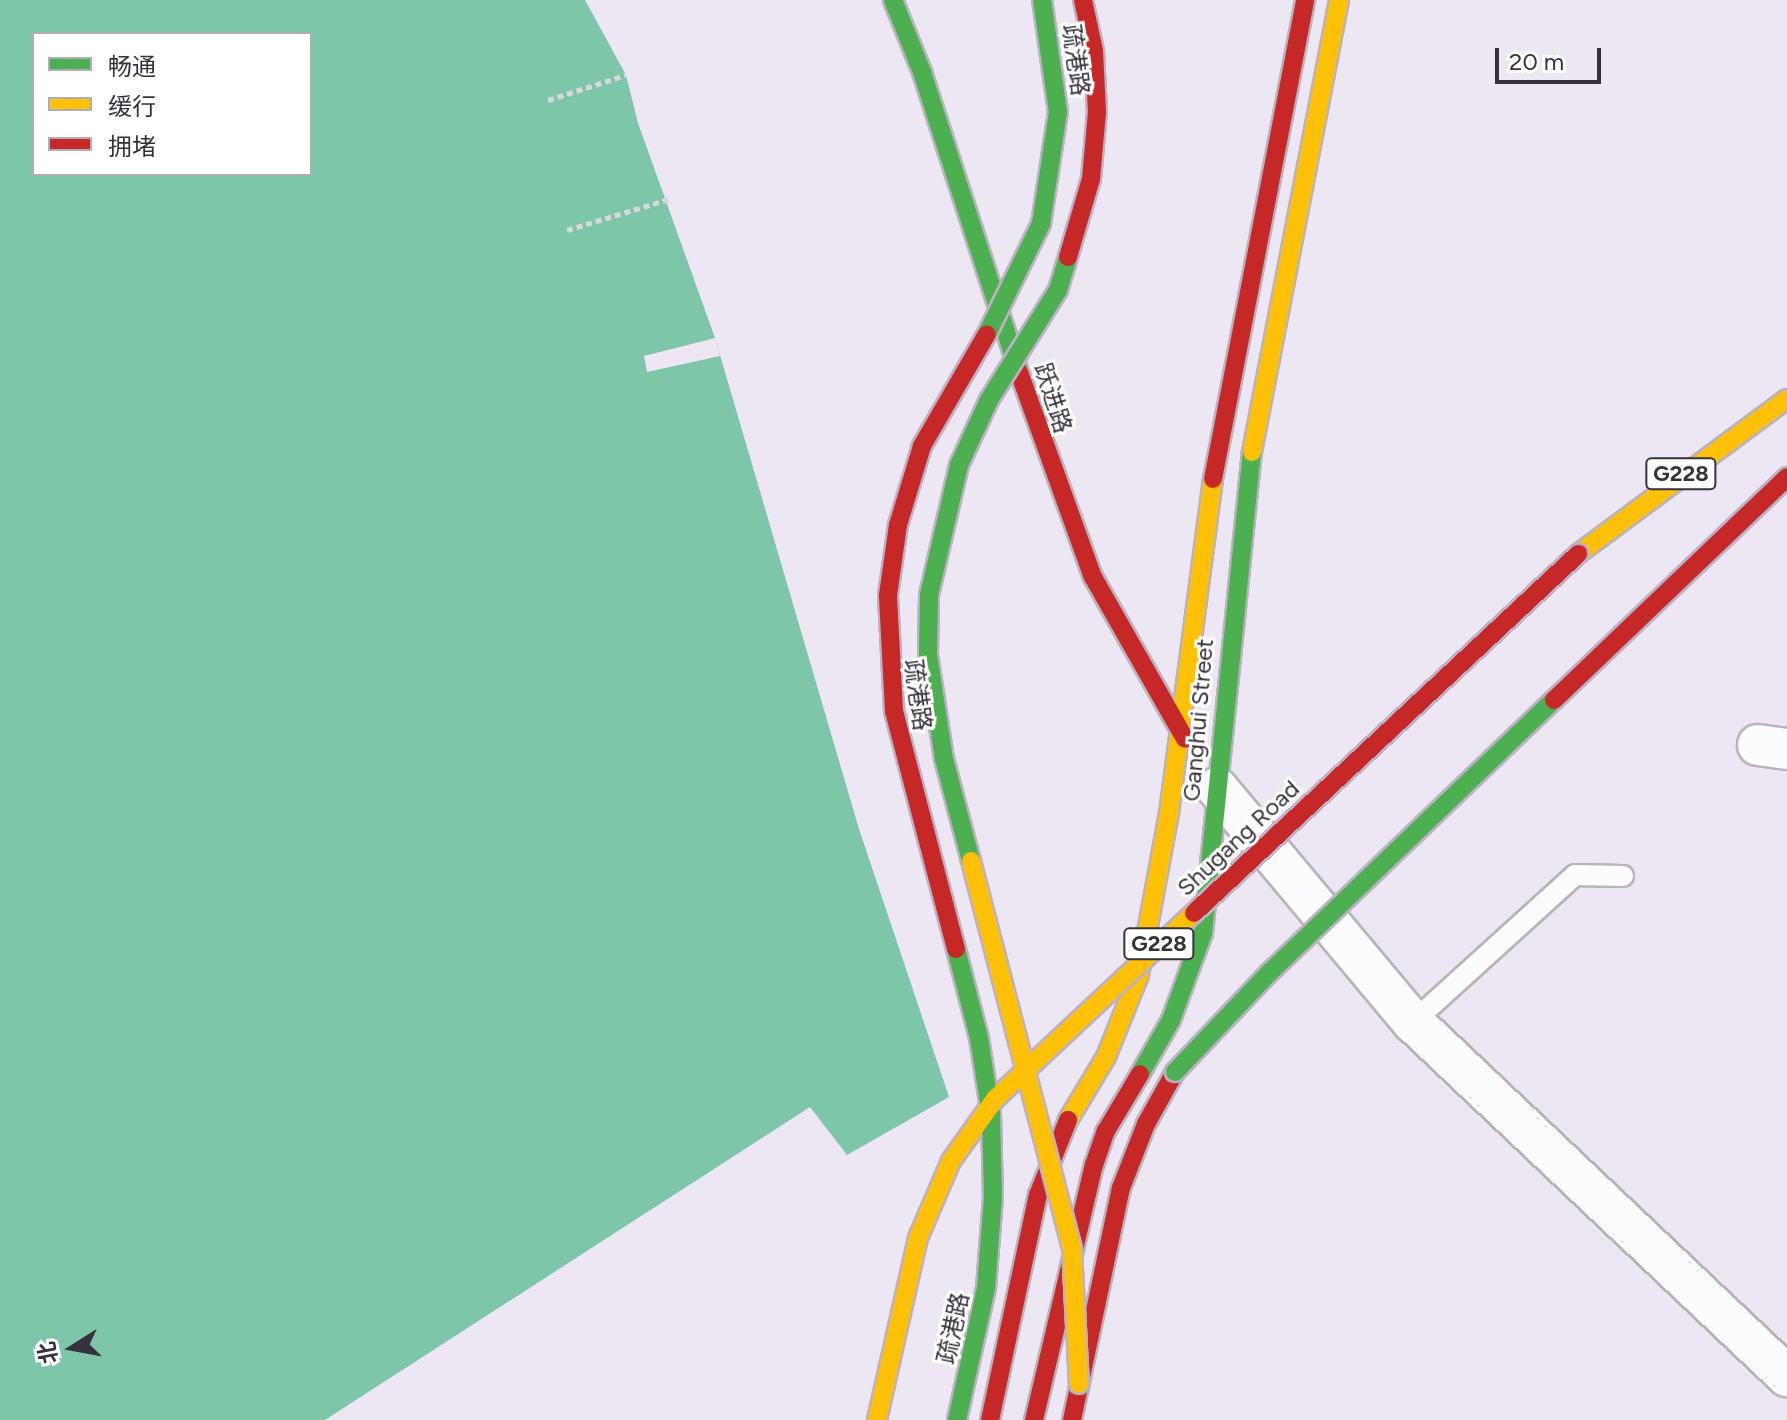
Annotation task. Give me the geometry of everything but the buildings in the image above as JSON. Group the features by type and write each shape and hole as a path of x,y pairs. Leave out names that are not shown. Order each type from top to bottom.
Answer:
{"main road":[{"name":"跃进路","path":"893,0 922,72 1062,497 1093,577 1204,769"},
{"name":"疏港路","path":"957,1420 986,1288 993,1197 991,1115 979,1038 894,711 888,595 898,525 922,446 958,377 1000,314 1041,224 1058,112 1054,56 1042,0"},
{"path":"1079,1384 1072,1248 944,759 928,654 929,595 939,534 959,465 989,400 1058,290 1091,179 1097,112 1094,51 1083,0"},
{"name":"Ganghui Street","path":"990,1420 1047,1168 1075,1106 1112,1044 1139,975 1180,731 1215,467 1305,0"},
{"name":"Ganghui Street","path":"1034,1420 1094,1165 1106,1131 1190,980 1211,879 1204,769 1247,476 1339,0"},
{"name":"Shugang Road","path":"877,1420 918,1238 951,1161 995,1099 1578,554 1787,399"},
{"path":"1072,1420 1121,1188 1146,1124 1175,1072 1269,973 1787,477"}],"street":[{"path":"1204,769 1413,1022 1787,1376"}],"lane":[{"path":"1413,1022 1575,875 1623,876"}],"path":[{"path":"548,100 626,75"},
{"path":"567,230 669,199"}],"shaded area":[{"path":"0,0 585,0 626,75 638,123 715,338 859,829 949,1097 847,1155 810,1107 325,1420 0,1420"}],"pier":[{"path":"715,338 720,356 647,372 644,356"}],"traffic: fast":[{"path":"893,0 922,72 1019,372"},
{"path":"987,334 1041,224 1058,112 1042,0"},
{"path":"971,861 944,759 928,654 929,595 959,465 989,400 1058,290 1068,257"},
{"path":"1140,1074 1171,1020 1203,933 1252,452"},
{"path":"1175,1072 1269,973 1554,700"},
{"path":"956,949 979,1038 991,1115 993,1197 986,1288 957,1420"}],"traffic: slow":[{"path":"1252,452 1339,0"},
{"path":"1578,554 1787,399"},
{"path":"1068,1120 1106,1057 1139,975 1169,813 1213,479"},
{"path":"971,861 1072,1248 1079,1384"},
{"path":"877,1420 918,1238 951,1161 995,1099 1194,913"}],"traffic: jam":[{"path":"1068,257 1091,179 1097,112 1094,51 1083,0"},
{"path":"1213,479 1305,0"},
{"path":"956,949 894,711 888,595 898,525 922,446 987,334"},
{"path":"1019,372 1093,577 1185,739"},
{"path":"1554,700 1787,477"},
{"path":"1194,913 1578,554"},
{"path":"1072,1420 1121,1188 1146,1124 1175,1072"},
{"path":"1034,1420 1094,1165 1106,1131 1140,1074"},
{"path":"990,1420 1038,1195 1068,1120"}]}
